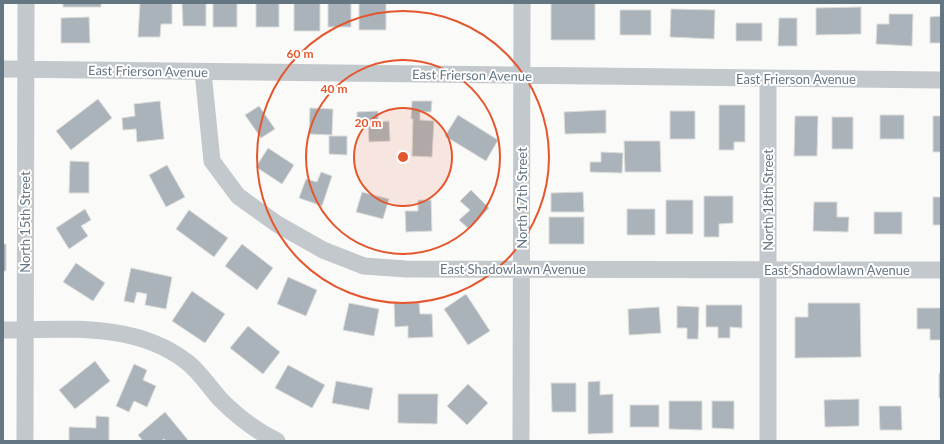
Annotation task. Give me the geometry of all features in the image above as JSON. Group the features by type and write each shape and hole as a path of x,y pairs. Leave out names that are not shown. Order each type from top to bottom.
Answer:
{"street":[{"name":"North 15th Street","path":"25,441 26,3"},
{"name":"North 17th Street","path":"521,441 522,3"},
{"name":"East Frierson Avenue","path":"3,68 203,72 941,80"},
{"name":"East Shadowlawn Avenue","path":"203,72 212,161 238,196 277,224 323,250 364,266 406,269 941,270"},
{"name":"North 18th Street","path":"768,78 768,441"},
{"path":"3,330 113,331 152,341 188,362 222,401 257,431 277,441"}],"building":[{"path":"63,3 101,3 101,7 63,7"},
{"path":"140,3 172,3 172,24 161,24 160,37 138,37"},
{"path":"182,3 206,3 206,26 183,26"},
{"path":"213,3 237,3 237,27 213,27"},
{"path":"256,3 279,3 279,27 256,27"},
{"path":"294,3 320,3 320,31 294,31"},
{"path":"328,3 351,3 351,27 328,27"},
{"path":"359,3 386,3 386,30 359,30"},
{"path":"551,3 595,3 595,40 551,40"},
{"path":"861,7 861,34 816,35 816,8"},
{"path":"671,9 715,10 714,39 670,37"},
{"path":"620,10 651,10 651,35 620,35"},
{"path":"889,14 913,14 912,46 876,44 877,24 889,24"},
{"path":"941,16 941,43 930,43 930,17"},
{"path":"89,17 90,43 61,43 61,18"},
{"path":"779,18 797,18 797,46 778,46"},
{"path":"736,23 762,23 762,41 736,41"},
{"path":"98,99 112,118 71,150 56,131"},
{"path":"160,101 164,139 137,142 136,129 123,130 122,118 135,116 134,104"},
{"path":"412,101 432,101 431,112 420,112 420,120 434,121 432,157 412,156"},
{"path":"719,105 745,105 745,142 734,142 734,150 719,150"},
{"path":"259,106 275,129 261,138 245,115"},
{"path":"310,108 333,109 332,135 309,134"},
{"path":"606,110 606,133 565,134 564,112"},
{"path":"378,111 378,122 389,121 390,141 369,142 368,122 357,122 357,112"},
{"path":"670,111 695,111 695,139 670,139"},
{"path":"458,115 498,140 486,161 445,136"},
{"path":"880,115 904,115 904,139 880,139"},
{"path":"795,116 818,116 817,156 794,156"},
{"path":"933,116 941,116 941,152 933,152"},
{"path":"832,117 853,117 853,149 832,149"},
{"path":"329,136 347,136 347,155 329,154"},
{"path":"624,141 660,141 661,172 625,172"},
{"path":"268,148 294,165 282,184 256,167"},
{"path":"601,152 623,153 622,173 590,172 590,162 601,162"},
{"path":"70,161 89,162 89,193 69,193"},
{"path":"167,165 185,197 166,207 149,175"},
{"path":"321,172 332,176 322,206 299,198 306,179 317,182"},
{"path":"471,190 489,208 469,229 459,220 470,210 460,201"},
{"path":"362,192 389,199 383,219 356,212"},
{"path":"583,192 584,212 551,212 551,193"},
{"path":"704,196 733,196 733,223 719,224 719,237 704,237"},
{"path":"933,197 941,197 941,225 933,225"},
{"path":"418,200 431,200 432,231 406,232 405,211 418,211"},
{"path":"666,200 693,200 693,234 666,234"},
{"path":"814,202 837,202 837,217 849,217 848,232 813,231"},
{"path":"85,209 91,220 81,226 88,236 69,249 56,228"},
{"path":"627,209 655,209 655,235 627,235"},
{"path":"189,210 228,238 214,257 176,229"},
{"path":"874,212 902,212 902,234 874,234"},
{"path":"549,217 584,217 584,244 549,244"},
{"path":"3,244 6,244 6,271 3,271"},
{"path":"242,244 273,268 257,290 225,266"},
{"path":"76,263 105,283 93,301 63,282"},
{"path":"131,268 172,277 166,309 145,305 147,294 137,292 134,303 124,301"},
{"path":"288,277 317,290 306,316 277,304"},
{"path":"192,291 225,314 205,343 172,321"},
{"path":"466,294 490,331 468,345 444,309"},
{"path":"349,303 379,309 374,336 343,330"},
{"path":"394,303 419,303 420,314 432,314 433,337 408,338 408,326 395,327"},
{"path":"808,303 860,303 861,357 795,358 795,317 808,317"},
{"path":"706,305 742,305 742,328 730,327 730,338 718,338 718,327 706,327"},
{"path":"677,306 699,307 698,339 687,339 687,328 677,328"},
{"path":"659,307 661,333 629,335 628,309"},
{"path":"917,308 941,308 941,340 930,340 930,329 917,329"},
{"path":"248,326 280,352 263,374 230,348"},
{"path":"95,361 110,381 75,409 59,390"},
{"path":"134,364 147,370 143,380 156,386 147,407 134,401 129,412 116,406"},
{"path":"288,365 325,385 312,408 275,388"},
{"path":"939,373 941,373 941,398 939,398"},
{"path":"336,381 373,388 369,410 332,403"},
{"path":"600,381 600,395 613,394 613,433 588,434 588,382"},
{"path":"551,383 576,383 576,412 552,412"},
{"path":"468,384 488,403 467,425 447,406"},
{"path":"398,394 438,394 437,424 398,423"},
{"path":"859,399 859,426 825,427 824,400"},
{"path":"669,401 702,401 702,430 669,429"},
{"path":"712,401 734,401 734,429 712,428"},
{"path":"630,405 659,405 659,427 630,427"},
{"path":"879,406 901,406 902,430 880,430"},
{"path":"165,412 188,441 166,441 164,439 161,441 143,441 138,435"},
{"path":"96,416 109,417 109,441 69,441 69,427 96,428"}]}
